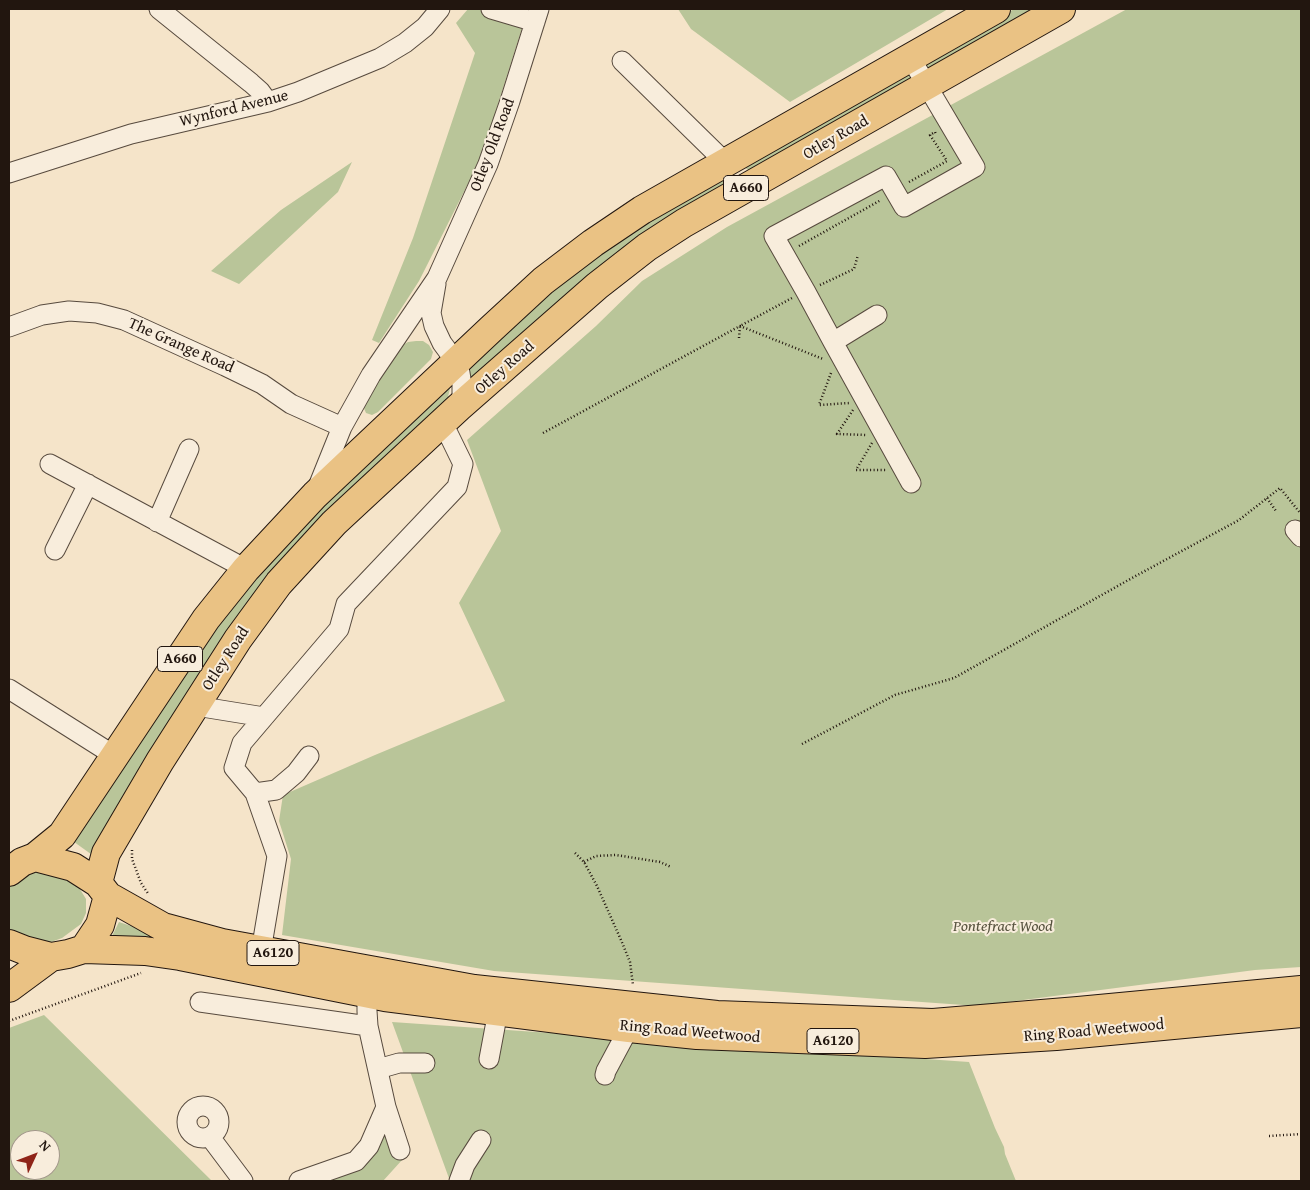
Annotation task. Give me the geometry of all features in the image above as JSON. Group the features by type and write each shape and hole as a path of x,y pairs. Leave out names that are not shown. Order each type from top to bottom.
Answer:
{"highway":[{"name":"Otley Road","path":"19,863 62,835 206,619 246,569 449,353 543,281 642,210 996,9"},
{"name":"Otley Road","path":"84,949 100,925 106,853 118,832 160,761 238,639 280,584 334,523 451,415 597,286 647,247 1061,9"},
{"path":"726,163 742,191"},
{"name":"A6120","path":"19,863 73,867 103,890"},
{"name":"Ring Road Weetwood","path":"103,890 163,927 222,943 474,989 629,1026 717,1015 933,1023 1301,990"},
{"name":"A6120","path":"9,944 51,957 84,949"},
{"name":"Ring Road Weetwood","path":"84,949 145,951 367,992 385,997 698,1036 925,1044 1056,1036 1301,1013"},
{"path":"9,988 51,957"}],"street":[{"path":"158,9 251,83 268,102"},
{"name":"Wynford Avenue","path":"9,173 132,134 268,102 298,92 380,58 425,27 440,9"},
{"path":"491,9 537,15"},
{"name":"Otley Old Road","path":"315,495 342,427 371,375 437,278 488,164 537,15"},
{"path":"907,477 839,362 833,342 774,236 886,176 904,207 974,167 910,57"},
{"path":"622,61 726,163"},
{"name":"Otley Old Road","path":"437,278 431,313 434,326 460,372 462,385 462,397 451,415"},
{"name":"The Grange Road","path":"9,327 42,315 69,311 97,313 124,320 232,369 262,384 291,404 342,427"},
{"path":"833,342 877,315"},
{"path":"395,339 406,333 417,331 432,336 449,353"},
{"path":"261,950 277,856 256,793 234,768 242,743 339,629 346,604 456,487 463,464 451,415"},
{"path":"157,522 189,449"},
{"path":"50,464 246,569"},
{"path":"55,550 88,484"},
{"path":"9,688 13,693 115,756"},
{"path":"196,706 264,717"},
{"path":"256,793 276,790 296,773 309,756"},
{"path":"367,992 368,1026 386,1107 400,1150"},
{"path":"200,1002 368,1026"},
{"path":"489,1059 498,1011"},
{"path":"605,1075 629,1026"},
{"path":"378,1070 399,1064 425,1063"},
{"path":"299,1181 356,1161 369,1146 386,1107"},
{"path":"210,1137 243,1181"},
{"path":"459,1181 465,1165 481,1140"}],"path":[{"path":"543,433 740,326 854,269 858,255"},
{"path":"739,338 740,326"},
{"path":"740,326 839,362 819,405 858,402"},
{"path":"853,410 837,434 867,435"},
{"path":"872,442 856,470 907,477"},
{"path":"802,744 895,695 954,678 1239,520 1280,488 1299,527"},
{"path":"1267,498 1276,511"},
{"path":"133,842 132,858 141,883 150,897"},
{"path":"575,853 584,862 630,962 629,1026"},
{"path":"584,862 596,856 616,855 660,862 671,867"},
{"path":"9,1021 142,972"},
{"path":"1269,1136 1301,1134"}],"green space":[{"path":"468,9 528,9 481,158 419,281 379,343 372,340 413,238 475,53 456,23"},
{"path":"678,9 948,9 790,102 691,29"},
{"path":"1014,9 1051,9 751,171 745,168 744,164"},
{"name":"Pontefract Wood","path":"1127,9 1301,9 1301,967 1255,970 977,1006 494,971 282,935 291,859 279,821 283,795 505,701 459,603 501,531 467,440 596,326 642,281 727,227"},
{"path":"352,162 338,192 239,284 211,271 281,210"},
{"path":"724,178 724,189 471,387 464,365 607,242"},
{"path":"423,341 429,345 433,352 431,359 378,412 372,415 366,413 363,406 401,346 408,342"},
{"path":"451,384 448,397 440,406 317,530 95,857 70,839 133,743 271,552"},
{"path":"49,871 66,878 78,886 86,899 86,913 81,924 62,938 51,942 41,943 9,933 9,886 25,874"},
{"path":"119,922 161,936 174,940 110,940"},
{"path":"44,1015 212,1181 9,1181 9,1028"},
{"path":"392,1022 969,1062 1016,1181 450,1181"},
{"path":"383,1131 402,1160 383,1181 314,1181"}]}
